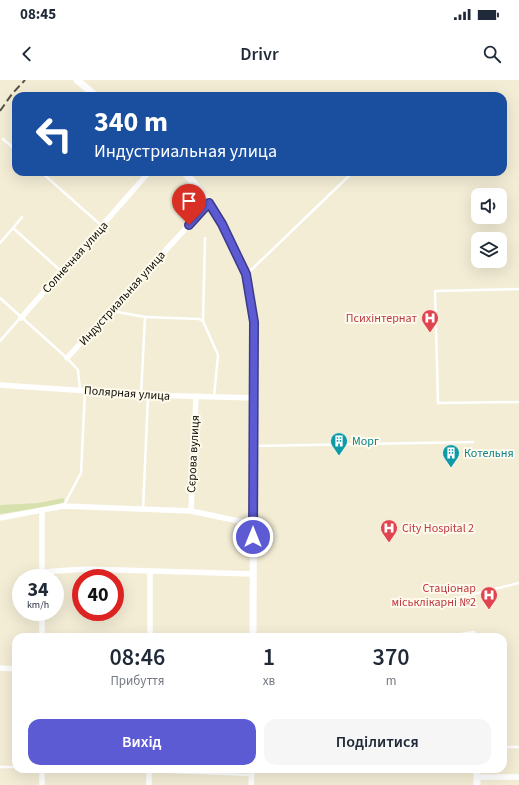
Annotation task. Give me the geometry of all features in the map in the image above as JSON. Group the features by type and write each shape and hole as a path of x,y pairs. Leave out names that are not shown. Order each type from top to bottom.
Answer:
{"street":[{"path":"77,80 91,92"},
{"name":"Солнечная улица","path":"21,318 146,176"},
{"path":"188,176 209,203 225,230 246,274 254,322 253,633"},
{"name":"Индустриальная улица","path":"67,358 209,203"},
{"name":"Полярная улица","path":"0,385 141,395 254,398"},
{"name":"Сєрова вулиця","path":"191,511 196,397"},
{"path":"0,518 63,506 191,511 253,524"},
{"path":"42,511 42,569"},
{"path":"64,572 86,569 253,574"},
{"path":"150,572 150,633"},
{"path":"42,621 42,633"},
{"path":"0,668 12,668"},
{"path":"42,773 42,785"},
{"path":"149,773 149,785"},
{"path":"251,785 252,773"},
{"path":"477,773 477,785"},
{"path":"477,777 519,777"}],"lane":[{"path":"3,139 12,147"},
{"path":"46,176 102,226"},
{"path":"246,274 349,176"},
{"path":"0,242 22,217"},
{"path":"13,228 62,272"},
{"path":"205,238 203,321 218,355 214,397"},
{"path":"519,289 435,291 438,403 519,402"},
{"path":"0,298 67,358 78,370 83,390 81,473 63,506"},
{"path":"110,310 145,317 203,321"},
{"path":"141,395 145,317"},
{"name":"Солнечная улица","path":"0,340 21,318"},
{"path":"143,509 148,395"},
{"path":"254,446 473,442"},
{"path":"449,600 519,583"},
{"path":"507,747 519,747"},
{"path":"0,767 12,768"}],"green space":[{"path":"63,498 65,502 53,506 0,514 0,505 38,503"}],"railway":[{"path":"14,92 25,80"},
{"path":"0,111 12,94"}],"place":[{"name":"Психінтернат","path":"430,333"},
{"name":"Морг","path":"339,456"},
{"name":"Котельня","path":"451,468"},
{"name":"City Hospital 2","path":"389,543"},
{"name":"Стаціонар міськлікарні №2","path":"489,610"}],"route":[{"path":"189,225 209,203 222,224 246,274 254,322 253,537"}]}
